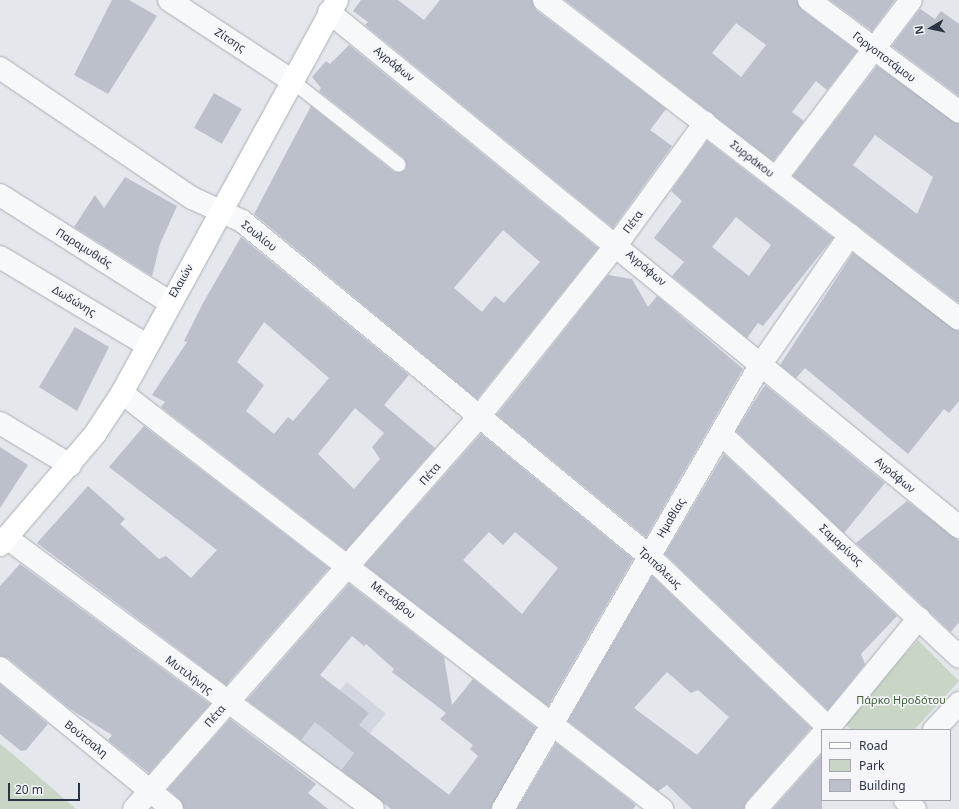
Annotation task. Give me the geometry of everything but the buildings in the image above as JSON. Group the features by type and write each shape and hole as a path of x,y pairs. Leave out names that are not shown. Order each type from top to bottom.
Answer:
{"street":[{"name":"Ζίτσης","path":"169,0 291,80"},
{"name":"Συρράκου","path":"544,0 959,319"},
{"name":"Γοργοποτάμου","path":"809,0 874,51 959,112"},
{"path":"776,178 874,51 911,0"},
{"name":"Ελαιών","path":"3,541 70,465 122,393 169,302 221,211 291,80 333,6"},
{"name":"Αγράφων","path":"333,6 761,364 959,527"},
{"name":"Σουλίου","path":"0,68 192,198 242,221 478,418"},
{"name":"Πέτα","path":"134,809 478,418 617,244 705,123"},
{"name":"Παραμυθιάς","path":"0,195 169,302"},
{"name":"Ημαθίας","path":"503,809 761,364 850,235"},
{"name":"Δωδώνης","path":"0,258 147,345"},
{"name":"Μετσόβου","path":"122,393 349,566 662,809"},
{"name":"Τριπόλεως","path":"478,418 649,556 825,729"},
{"path":"0,423 70,465"},
{"name":"Σαμαρίνας","path":"721,434 959,657"},
{"name":"Μυτιλήνης","path":"3,541 373,809"},
{"path":"829,729 919,618"},
{"name":"Βούτσαλη","path":"0,668 172,809"},
{"path":"935,729 956,712"},
{"path":"756,809 821,738"},
{"path":"907,801 915,809"}],"lane":[{"path":"291,80 399,165"}],"shaded area":[{"path":"347,682 386,713 338,773 299,741"}],"green space":[{"name":"Πάρκο Ηροδότου","path":"918,640 959,681 915,729 850,729 842,721"},
{"path":"0,744 15,756 76,809 0,809"}]}
